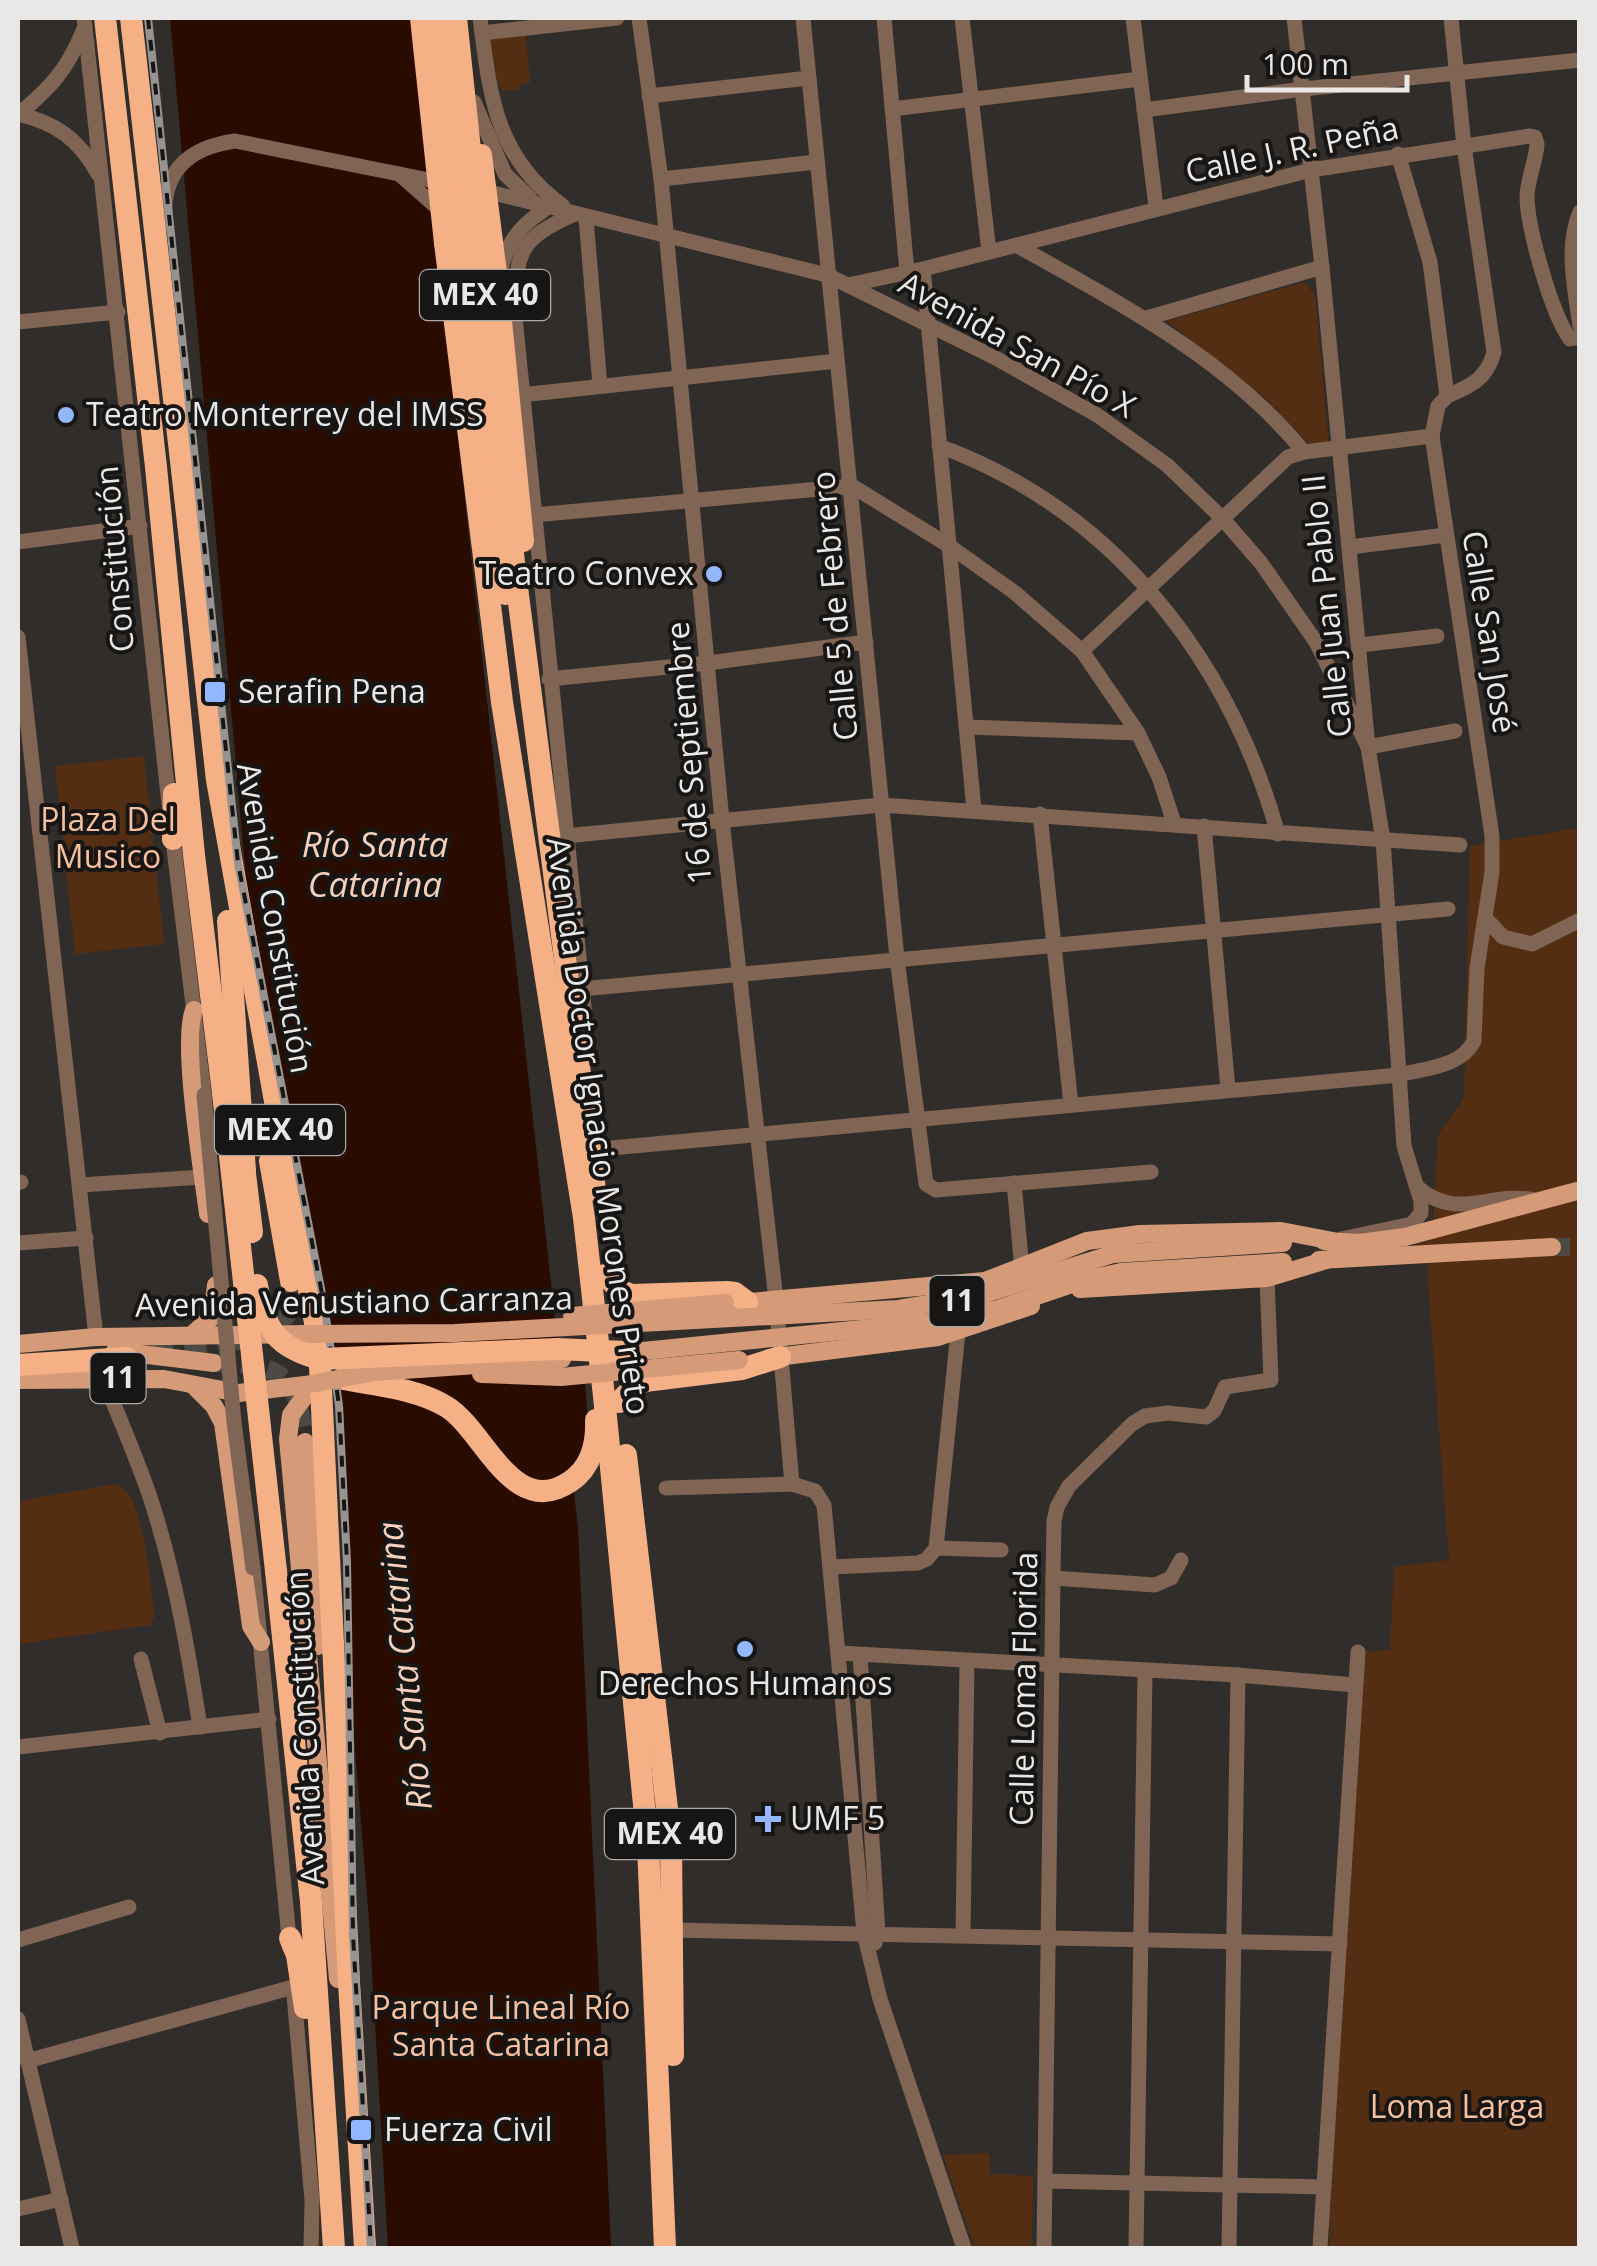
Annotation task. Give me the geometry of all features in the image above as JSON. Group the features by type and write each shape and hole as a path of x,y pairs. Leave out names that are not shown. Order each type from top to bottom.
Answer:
{"highway":[{"name":"Avenida Constitución","path":"131,18 216,780 319,1345 365,2248"},
{"name":"Avenida Doctor Ignacio Morones Prieto","path":"421,18 476,514 506,733 534,886 584,1218 604,1396 645,1810 665,2248"},
{"name":"MEX 40","path":"441,18 454,130 448,183 468,258 494,512 527,762 534,886"},
{"name":"Avenida Doctor Ignacio Morones Prieto","path":"456,18 515,572 539,674 671,1844 671,1993 681,2248"},
{"name":"Avenida Constitución","path":"90,20 156,467 194,855 211,982 213,1094 265,1570 311,1902 334,2248"},
{"name":"MEX 40","path":"476,23 474,102 539,674"},
{"path":"454,130 486,191"},
{"path":"156,467 153,541 176,813 173,839"},
{"path":"216,780 244,1114 245,1172"},
{"path":"211,982 228,1038 262,1312 280,1341 289,1349 321,1359 556,1349 626,1352"},
{"path":"263,1045 256,1066 258,1087 291,1280"},
{"path":"337,1380 389,1388 446,1406 466,1424 500,1468 526,1488 554,1489 569,1482 588,1462 597,1438 596,1403 570,1123"},
{"path":"605,1274 620,1290 631,1295 727,1292 736,1294 736,1303"},
{"path":"619,1402 645,1381 742,1369 780,1357"},
{"path":"18,1364 126,1358"},
{"path":"290,1938 297,1956 317,2113 328,2138"}],"main road":[{"path":"192,1335 211,1318 216,1301 189,1031 194,1010"},
{"name":"Avenida Venustiano Carranza","path":"1332,1250 1405,1237 1577,1191"},
{"path":"523,1330 572,1316 985,1281 1022,1269 1059,1250 1102,1238 1140,1234 1281,1231 1332,1250"},
{"path":"1102,1238 1118,1261 1113,1276 1104,1285"},
{"name":"Avenida Venustiano Carranza","path":"18,1344 96,1337 523,1330 928,1306 978,1296 1113,1254 1552,1247"},
{"path":"436,1368 542,1378 780,1357 958,1332 1061,1294 1104,1285 1267,1278 1332,1250"},
{"name":"Avenida Venustiano Carranza","path":"18,1380 103,1377 189,1382 239,1393 306,1389 375,1372 932,1322 998,1309 1081,1280 1120,1272 1283,1252"},
{"path":"816,1352 803,1338 800,1312 821,1295"},
{"path":"736,1303 750,1330 741,1360"},
{"path":"18,1352 141,1352 214,1363"},
{"path":"189,1382 220,1415 230,1457 251,1626 261,1642"},
{"path":"297,1440 291,1415 306,1389"},
{"path":"230,1457 241,1435 252,1426 268,1424 297,1440"},
{"name":"Avenida Constitución","path":"297,1440 318,1650 320,1771 332,1889 355,2248"}],"street":[{"path":"600,386 580,216 537,185 512,153 493,101 476,23 617,18"},
{"name":"16 de Septiembre","path":"639,18 666,236 792,1484"},
{"name":"Calle 5 de Febrero","path":"804,18 897,958 928,1187 936,1190 1014,1184"},
{"path":"884,18 892,110 915,271 929,326 974,810"},
{"path":"962,18 989,252"},
{"path":"1133,18 1156,207"},
{"name":"Calle Juan Pablo II","path":"1294,18 1368,747 1384,840 1404,1146 1417,1187"},
{"path":"1447,396 1484,376 1494,352 1464,146 1451,18"},
{"path":"90,20 60,76 18,114 57,127 113,182"},
{"path":"1144,110 1580,60"},
{"path":"649,96 809,78"},
{"path":"892,110 1140,79"},
{"path":"474,102 505,174 544,207 511,241 497,281"},
{"name":"Calle J. R. Peña","path":"848,284 915,271 1311,170 1398,154 1534,137 1537,150 1527,193 1531,223 1548,291 1564,330 1570,339 1580,337"},
{"name":"Avenida San Pío X","path":"173,386 176,324 164,197 173,175 193,155 219,144 236,142 486,191 827,275 994,357 1097,415 1167,465 1222,518 1283,591 1316,642 1368,747"},
{"name":"Calle San José","path":"1398,154 1430,262 1447,396 1438,406 1432,436 1492,836 1486,918 1478,955 1474,1041 1458,1060 1400,1074"},
{"path":"660,179 816,162"},
{"path":"397,173 455,227 468,258"},
{"name":"Constitución","path":"113,182 118,312 147,619 194,1010 213,1094"},
{"path":"468,258 486,191"},
{"path":"1580,212 1574,250 1580,326"},
{"path":"580,216 537,232 519,258 515,317 534,515 539,674 566,836 586,1027 581,1068"},
{"path":"1016,246 1147,318 1243,389 1304,452"},
{"path":"1147,318 1322,267"},
{"path":"18,322 118,312"},
{"path":"521,395 836,361"},
{"path":"1082,651 1288,457 1432,436"},
{"path":"939,446 974,458 1050,503 1115,552 1148,588 1218,684 1248,745 1278,834"},
{"path":"534,515 852,486 1014,592 1082,651 1138,733 1159,776 1174,823"},
{"path":"18,542 140,526"},
{"path":"1350,547 1446,535"},
{"path":"1360,645 1437,636"},
{"path":"18,637 24,747 96,1337"},
{"path":"539,674 708,663 866,642"},
{"path":"966,727 1138,733"},
{"path":"1368,747 1455,731"},
{"path":"566,836 881,805 1460,845"},
{"path":"1040,814 1071,1105"},
{"path":"1204,826 1228,1089"},
{"path":"582,989 1448,909"},
{"path":"1486,918 1503,937 1532,944 1580,920"},
{"path":"590,1150 1400,1074"},
{"path":"1022,1269 1014,1184 1151,1172"},
{"path":"80,1186 204,1177"},
{"path":"1417,1187 1434,1200 1453,1206 1505,1196 1534,1200"},
{"path":"1332,1250 1412,1224 1422,1208 1417,1187"},
{"path":"18,1243 86,1238"},
{"name":"Calle Loma Florida","path":"1044,2248 1054,1521 1062,1496 1132,1424 1156,1413 1206,1416 1214,1411 1225,1387 1272,1380 1267,1278"},
{"path":"832,1567 918,1563 936,1548 958,1332"},
{"path":"103,1377 150,1499 169,1563 188,1646 200,1727"},
{"path":"666,1488 792,1484 815,1491 824,1505 871,1933"},
{"path":"936,1548 1001,1550"},
{"path":"1053,1578 1155,1585 1172,1578 1182,1560"},
{"name":"Avenida Constitución","path":"265,1570 261,1642 312,2200 310,2248"},
{"path":"1320,2248 1358,1652"},
{"path":"840,1654 1356,1685"},
{"path":"860,1655 870,1956 880,1998 964,2248"},
{"path":"141,1659 160,1733"},
{"path":"963,1935 966,1660"},
{"path":"1136,2248 1145,1672"},
{"path":"1229,2248 1238,1675"},
{"path":"18,1747 269,1719"},
{"path":"18,1940 129,1906"},
{"path":"672,1930 1340,1944"},
{"path":"28,2061 293,1987"},
{"path":"18,2020 72,2248"},
{"path":"1045,2181 1324,2187"},
{"path":"18,2209 62,2199"}],"green space":[{"path":"526,36 530,83 502,91 494,74 490,39"},
{"path":"1305,282 1315,296 1329,446 1316,451 1264,397 1167,321"},
{"name":"Plaza Del Musico","path":"144,756 164,944 75,954 55,766"},
{"name":"Loma Larga","path":"1579,828 1579,2248 1329,2248 1340,1944 1358,1652 1390,1650 1394,1567 1449,1560 1427,1269 1431,1251 1396,1250 1432,1240 1438,1135 1464,1098 1470,846"},
{"path":"116,1484 126,1491 140,1523 153,1603 150,1625 18,1644 18,1501"},
{"path":"989,2153 990,2174 1033,2176 1032,2248 975,2248 943,2155"}],"water":[{"name":"Río Santa Catarina","path":"170,18 412,18 562,1383 585,1382 588,1423 584,1464 572,1474 578,1528 611,2248 388,2248 369,1919 351,1700 336,1358 249,913"}],"tunnel":[{"path":"1552,1247 1580,1247"},
{"path":"152,1355 225,1342 263,1330 287,1312 291,1281"},
{"path":"214,1363 256,1366 282,1377 297,1400 305,1442"}],"railway":[{"path":"148,18 238,863 324,1304 339,1405 347,1562 353,1935 371,2248"}],"place":[{"name":"Teatro Monterrey del IMSS","path":"66,415"},
{"name":"Teatro Convex","path":"714,574"},
{"name":"Serafin Pena","path":"215,692"},
{"name":"Derechos Humanos","path":"745,1649"},
{"name":"UMF 5","path":"768,1819"},
{"name":"Fuerza Civil","path":"361,2130"}],"park label":[{"name":"Parque Lineal Río Santa Catarina","path":"501,2026"}]}
